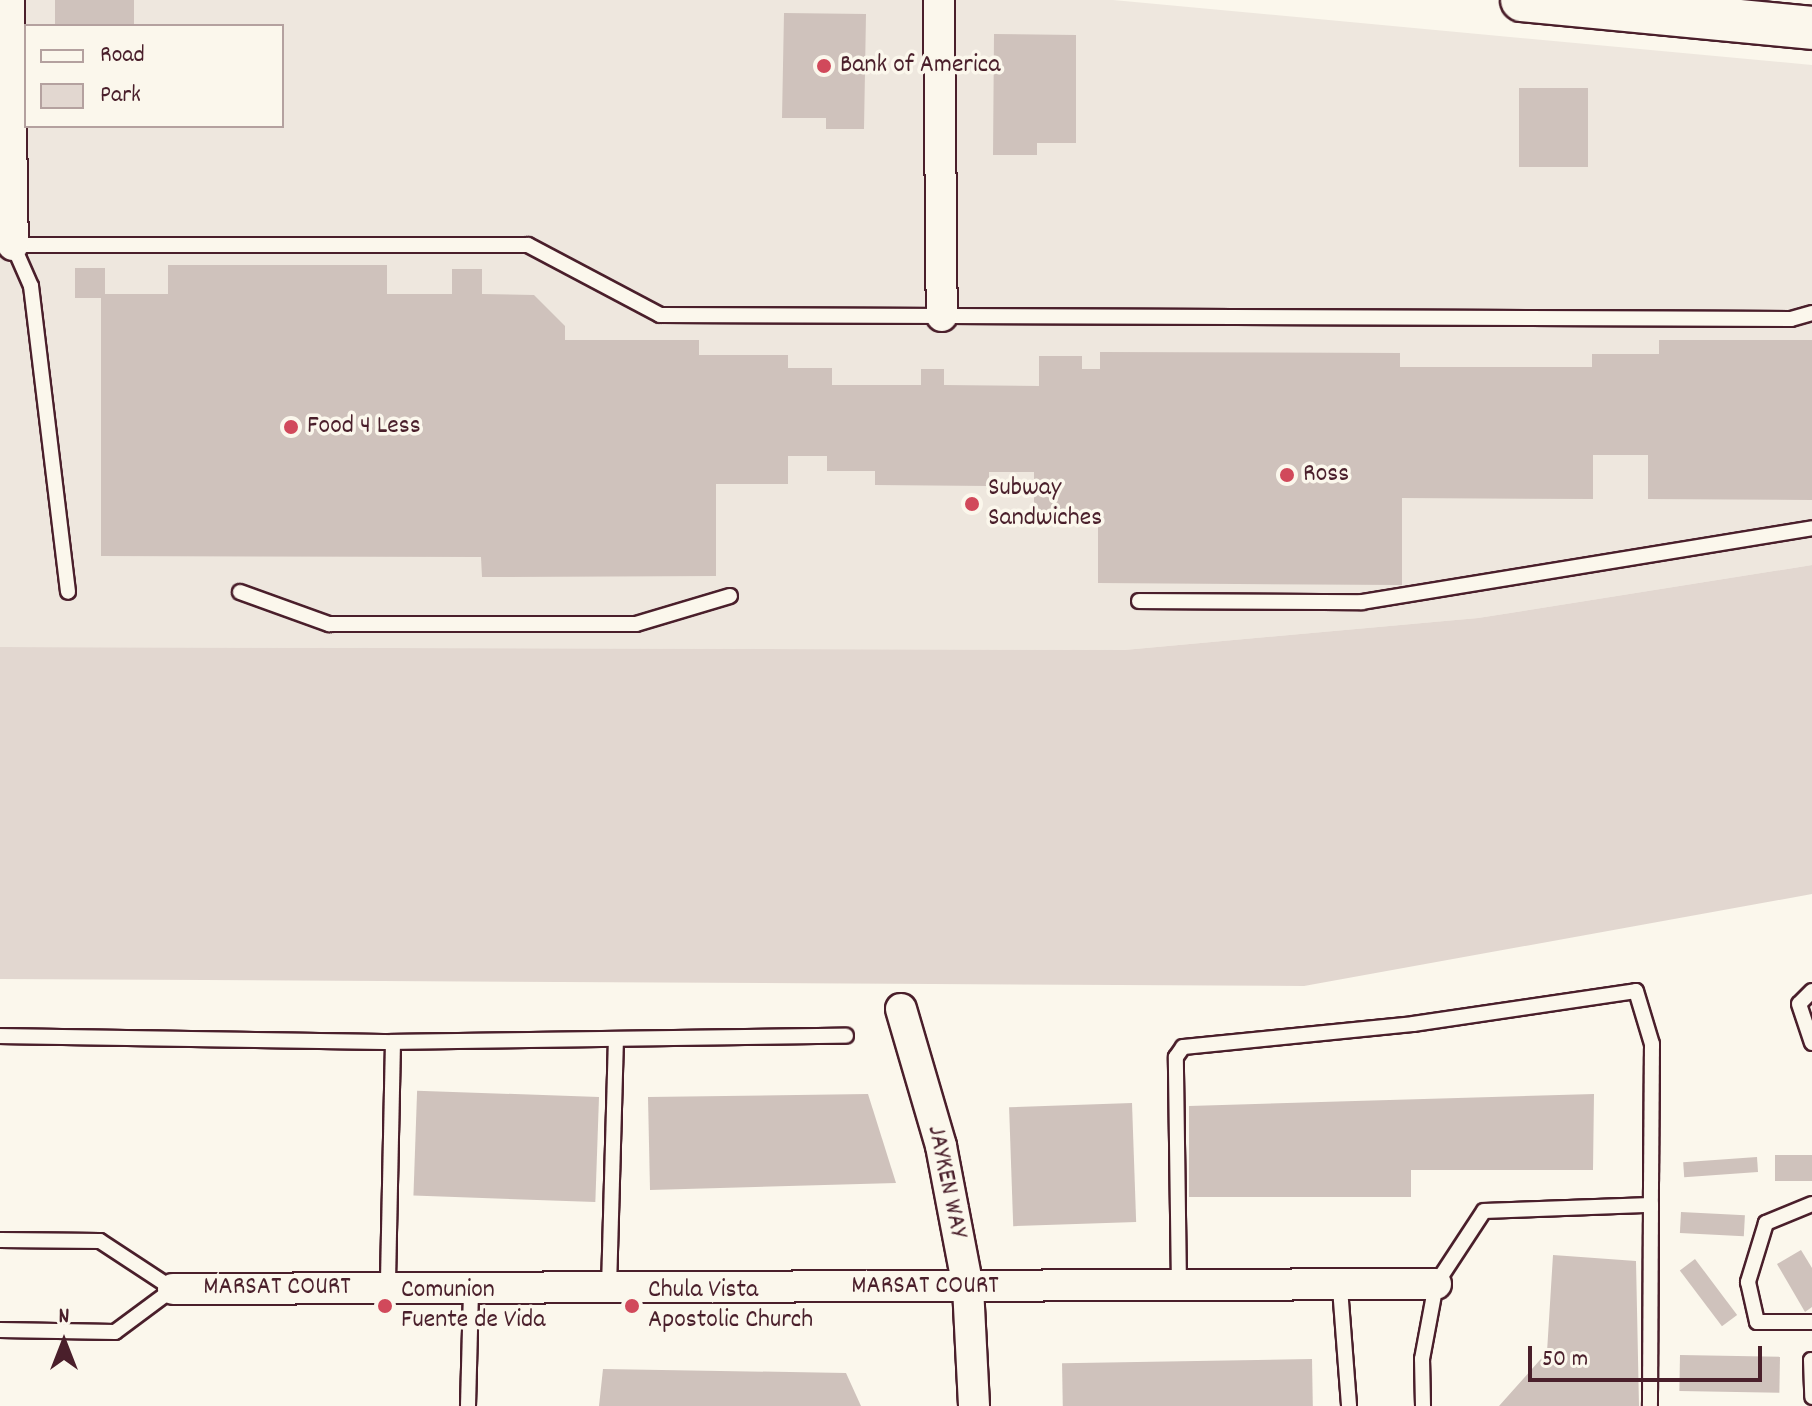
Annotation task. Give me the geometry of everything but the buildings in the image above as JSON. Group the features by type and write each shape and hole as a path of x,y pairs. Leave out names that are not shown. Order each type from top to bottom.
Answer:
{"main road":[{"path":"1522,0 1812,28"}],"street":[{"path":"6,245 9,0"},
{"path":"939,0 942,316"},
{"name":"JAYKEN WAY","path":"901,1009 941,1146 968,1287 974,1406"},
{"name":"MARSAT COURT","path":"173,1289 1340,1288 1436,1284"}],"lane":[{"path":"6,245 528,245 660,315 1791,319 1812,313"},
{"path":"6,245 31,286 68,592"},
{"path":"1139,601 1362,602 1812,528"},
{"path":"240,592 329,624 636,624 730,596"},
{"path":"1179,1287 1176,1057 1183,1047 1413,1024 1636,991 1652,1044 1650,1406"},
{"path":"1812,991 1799,1004 1812,1043"},
{"path":"0,1036 393,1042 846,1036"},
{"path":"609,1288 616,1040"},
{"path":"388,1288 393,1042"},
{"path":"1812,1204 1766,1223 1748,1282 1757,1322 1812,1322"},
{"path":"1423,1406 1422,1359 1436,1284 1484,1211 1651,1205"},
{"path":"0,1240 100,1241 173,1289 115,1332 0,1330"},
{"path":"468,1406 471,1288"},
{"path":"1340,1288 1349,1406"},
{"path":"1811,1360 1812,1397"}],"shaded area":[{"path":"0,0 1113,0 1812,65 1812,565 1478,618 1124,650 0,647"}],"green space":[{"path":"1812,565 1812,894 1304,986 0,979 0,647 1124,650 1478,618"}],"place":[{"name":"Bank of America","path":"824,66"},
{"name":"Food 4 Less","path":"291,427"},
{"name":"Ross","path":"1287,475"},
{"name":"Subway Sandwiches","path":"972,504"},
{"name":"Comunion Fuente de Vida","path":"385,1306"},
{"name":"Chula Vista Apostolic Church","path":"632,1306"}]}
